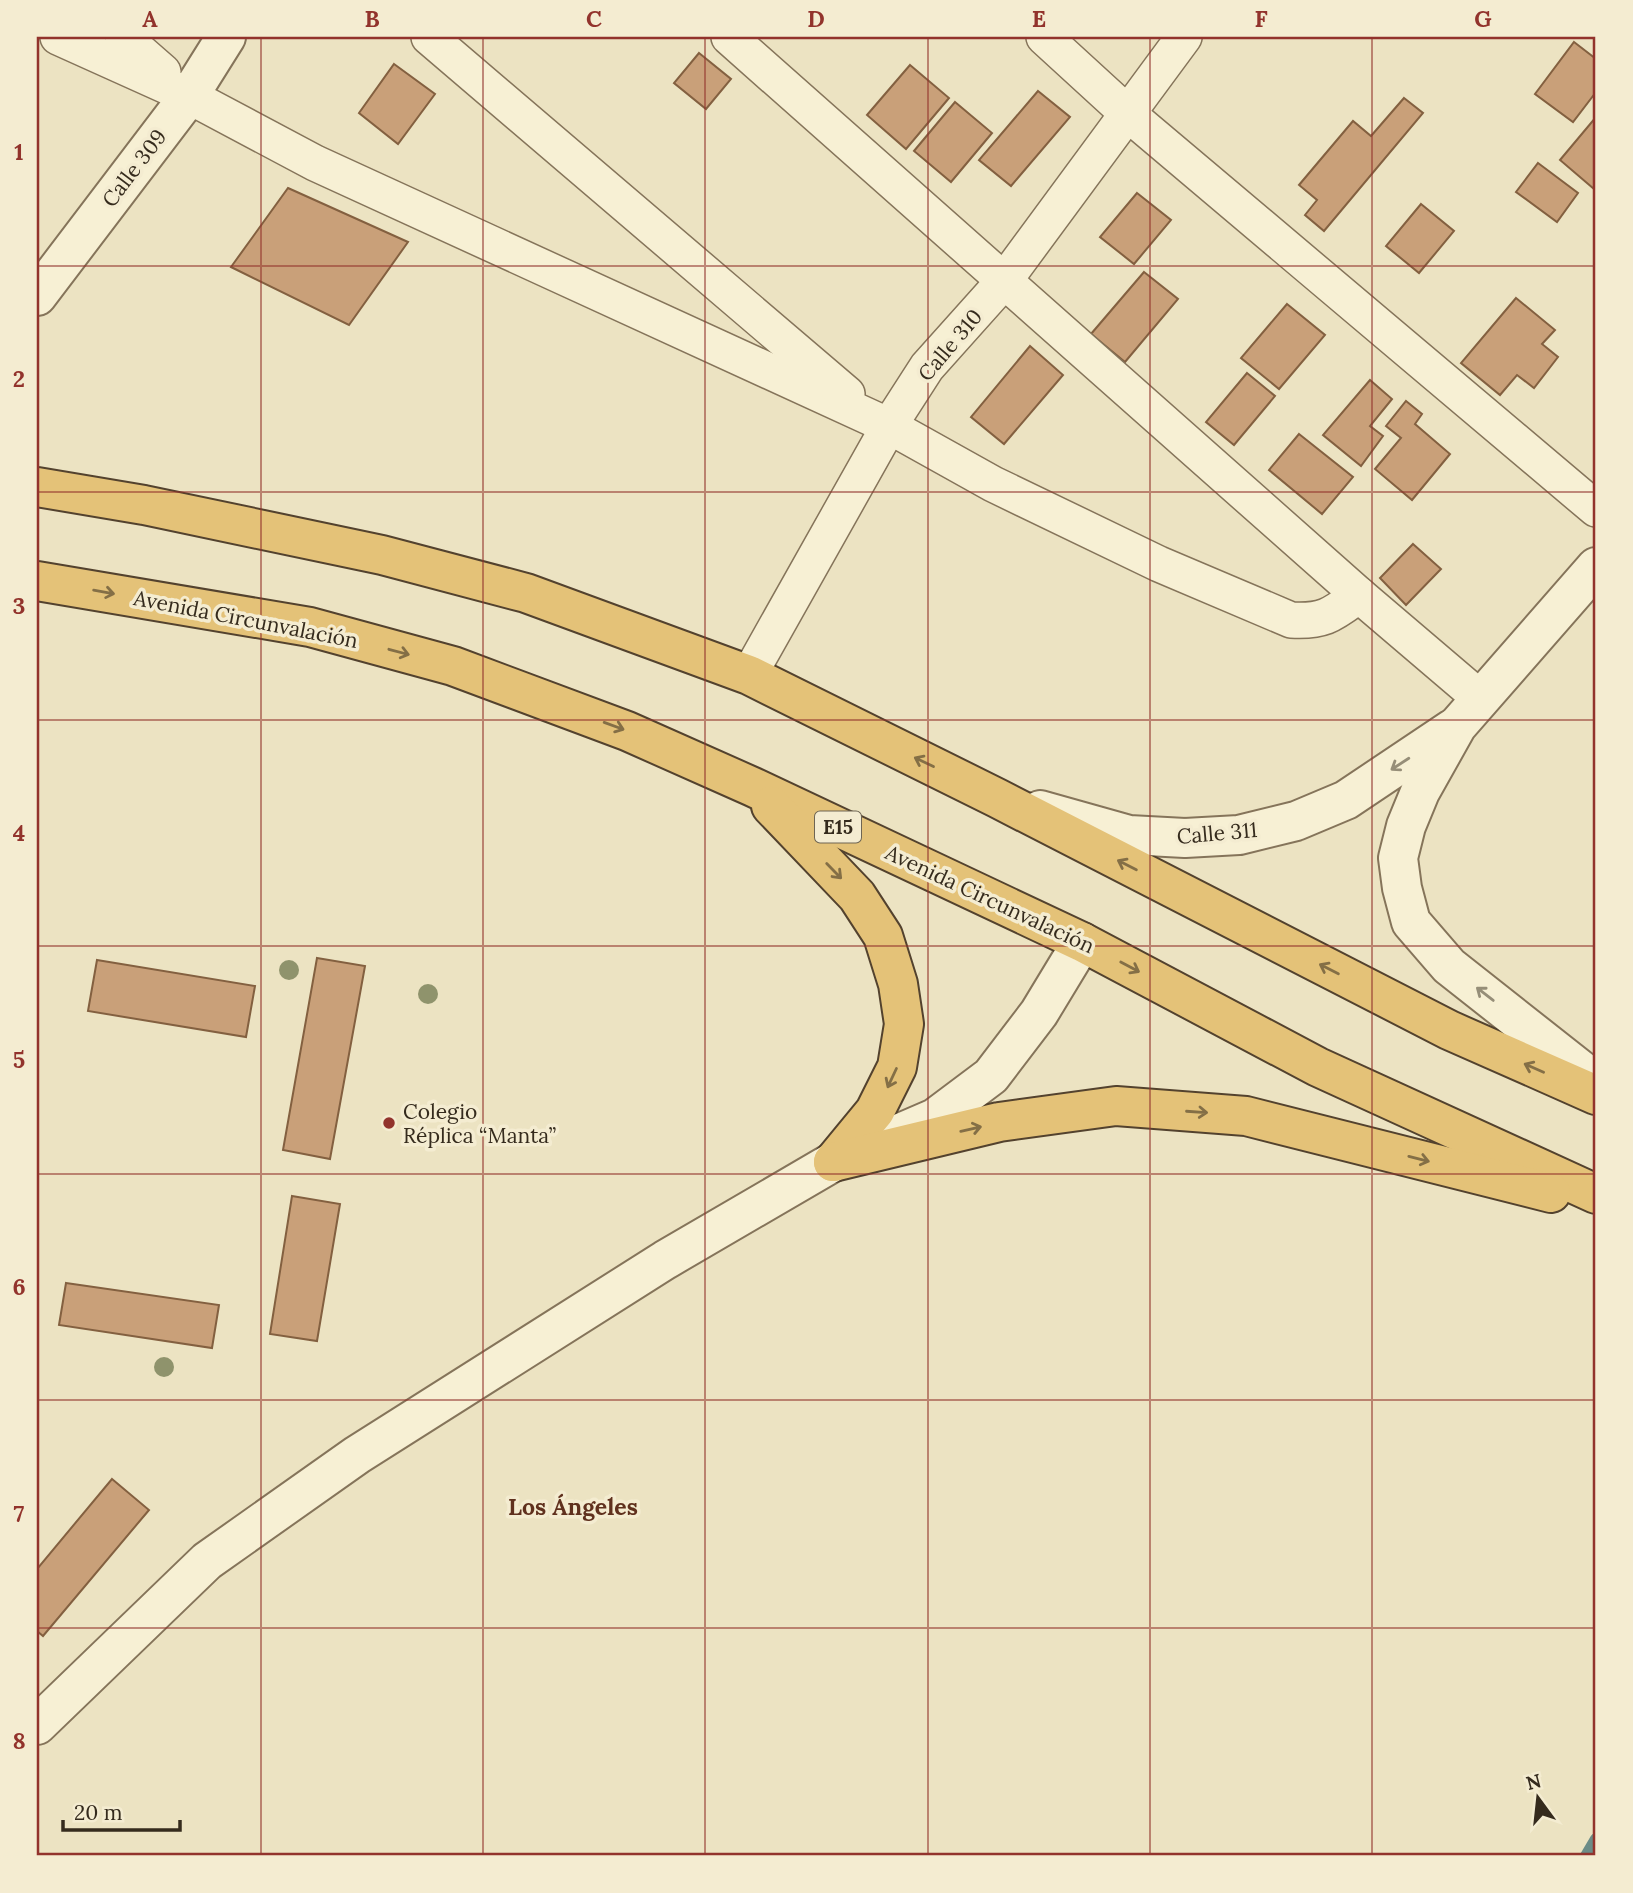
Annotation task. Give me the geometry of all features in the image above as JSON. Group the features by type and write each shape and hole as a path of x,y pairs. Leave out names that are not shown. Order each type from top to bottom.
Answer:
{"highway":[{"path":"37,487 144,505 382,555 513,590 749,675 997,798 1449,1030 1596,1095"},
{"name":"Avenida Circunvalación","path":"37,581 310,627 453,666 627,731 1082,942 1318,1067 1596,1194"},
{"path":"752,787 858,896 883,936 898,984 904,1024 897,1067 875,1111 834,1162"},
{"path":"834,1162 999,1122 1116,1106 1246,1116 1596,1204"}],"street":[{"path":"58,37 189,96 315,163 889,426 993,484 1159,564 1291,620 1310,621 1328,617 1359,595"},
{"path":"123,37 189,96"},
{"name":"Calle 309","path":"37,296 189,96 226,37"},
{"path":"429,37 836,385 889,426"},
{"path":"729,37 1359,595 1469,713"},
{"path":"1044,37 1127,113 1596,509"},
{"name":"Calle 310","path":"749,675 889,426 928,366 1004,281 1184,37"},
{"name":"Calle 311","path":"1596,566 1469,713 1420,792 1406,826 1398,858 1411,922 1449,966 1596,1082"},
{"name":"Calle 311","path":"997,798 1129,835 1185,838 1238,835 1296,821 1346,800 1469,713"},
{"path":"37,1725 206,1561 335,1470 665,1260 834,1162 935,1118 991,1076 1039,1013 1082,942"}],"building":[{"path":"1574,42 1596,59 1596,92 1573,122 1535,94"},
{"path":"699,53 731,79 706,109 674,83"},
{"path":"394,64 435,94 398,144 359,113"},
{"path":"910,65 949,98 906,149 867,115"},
{"path":"1038,91 1070,117 1011,186 979,160"},
{"path":"1404,98 1423,113 1324,231 1305,215 1317,200 1299,185 1353,121 1371,136"},
{"path":"955,102 992,133 951,182 914,151"},
{"path":"1596,117 1596,186 1594,189 1560,160"},
{"path":"1538,163 1578,193 1557,222 1516,192"},
{"path":"288,188 408,242 349,325 231,267"},
{"path":"1137,193 1171,220 1134,264 1100,237"},
{"path":"1421,204 1454,231 1419,273 1386,246"},
{"path":"1144,272 1178,299 1125,362 1091,334"},
{"path":"1516,298 1555,330 1542,344 1558,357 1534,388 1517,375 1500,395 1461,363"},
{"path":"1287,304 1325,335 1279,389 1241,358"},
{"path":"1030,346 1063,375 1004,444 971,417"},
{"path":"1247,373 1275,396 1234,445 1206,422"},
{"path":"1370,380 1392,399 1370,426 1383,436 1361,466 1323,435"},
{"path":"1406,401 1422,414 1415,424 1450,454 1412,500 1375,469 1401,438 1386,426"},
{"path":"1299,434 1353,477 1322,514 1269,470"},
{"path":"1413,544 1441,569 1406,605 1380,578"},
{"path":"317,958 365,966 330,1159 283,1150"},
{"path":"97,960 255,986 246,1037 88,1011"},
{"path":"292,1196 340,1204 317,1341 270,1334"},
{"path":"66,1283 219,1305 212,1348 59,1325"},
{"path":"112,1479 149,1510 43,1636 37,1631 37,1569"}],"waterway":[{"path":"1586,1856 1596,1839"}],"place":[{"name":"Colegio Réplica “Manta”","path":"389,1123"}],"district":[{"name":"Los Ángeles","path":"573,1506"}]}
